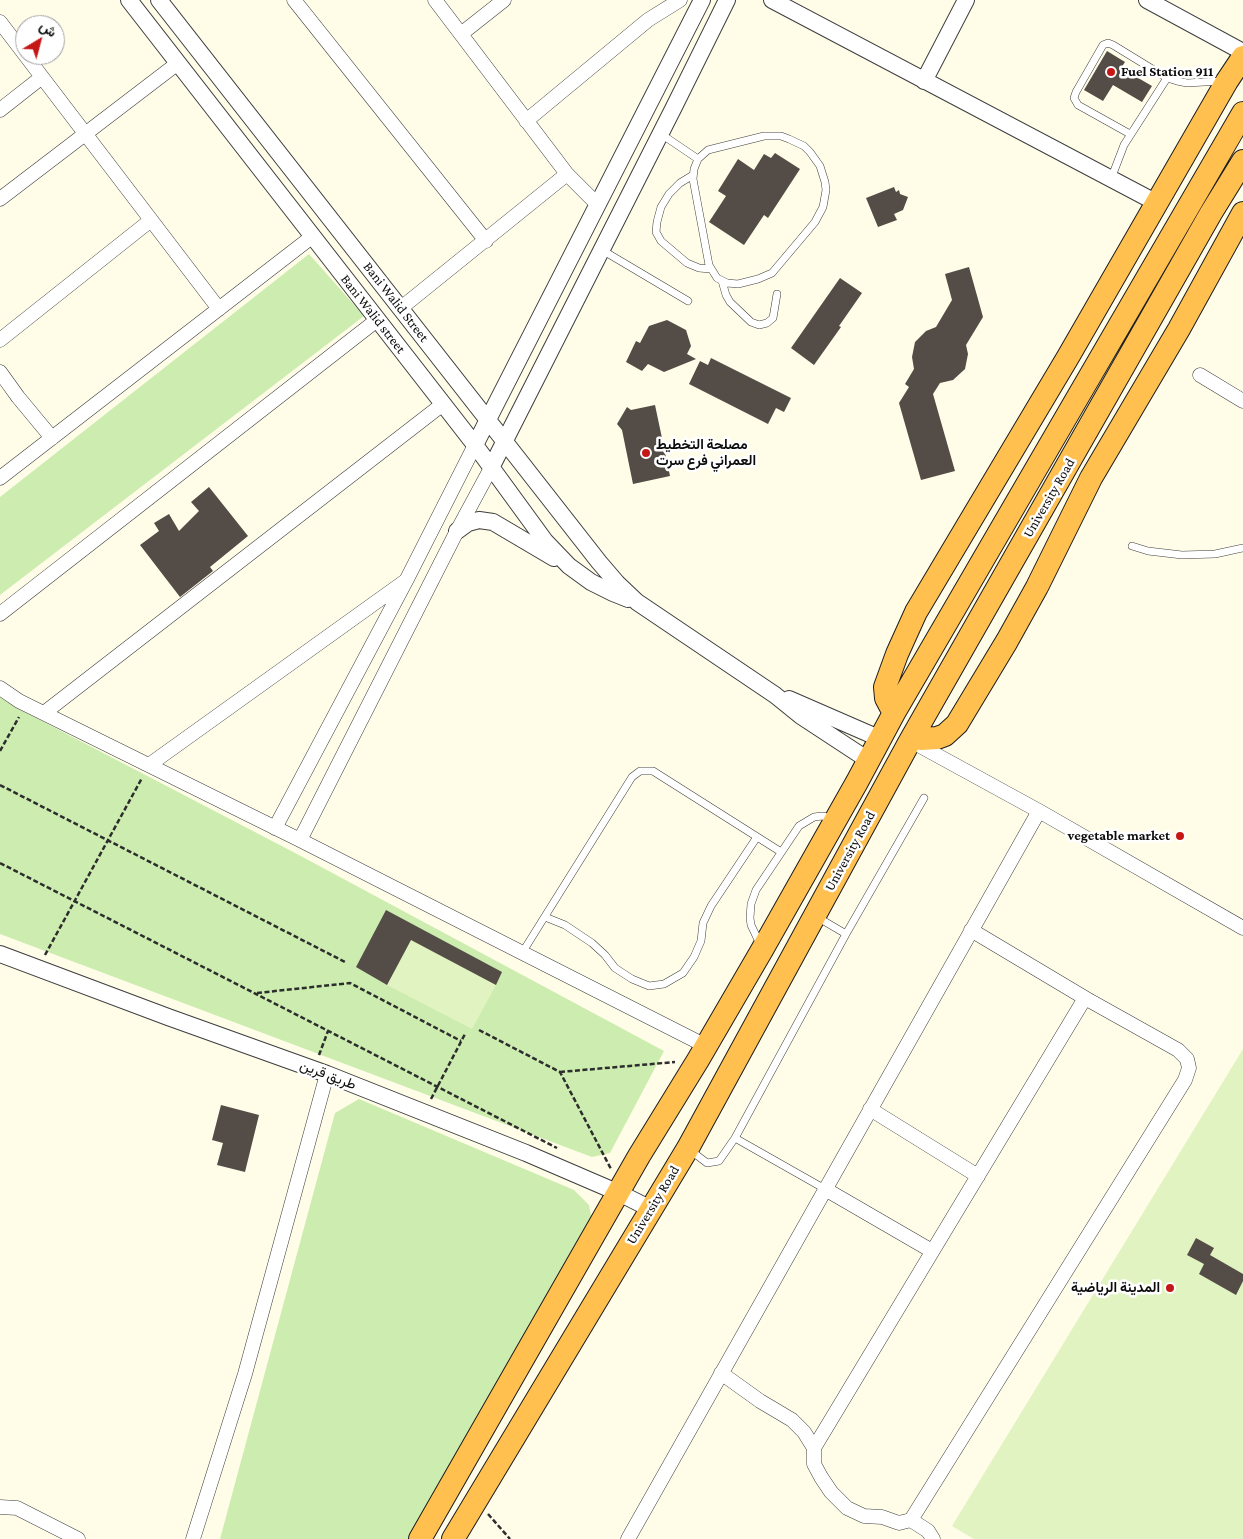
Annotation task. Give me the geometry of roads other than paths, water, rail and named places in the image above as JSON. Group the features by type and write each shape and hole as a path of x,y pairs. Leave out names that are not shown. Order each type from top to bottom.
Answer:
{"highway":[{"path":"888,725 885,687 897,654 916,612 1227,81 1243,57"},
{"name":"University Road","path":"420,1539 639,1156 762,950 888,725 1243,113"},
{"name":"University Road","path":"453,1539 688,1148 912,738 1211,213 1243,161"},
{"path":"1211,213 1227,205 1235,198 1243,186"},
{"path":"912,738 937,738 945,735 957,724 1037,587 1092,478 1179,329 1237,239 1243,213"}],"street":[{"name":"Bani Walid street","path":"129,0 475,445 545,541 569,566 591,582 637,602"},
{"path":"294,0 486,241"},
{"path":"435,0 567,174 597,204"},
{"path":"461,34 504,0"},
{"path":"526,121 648,20 680,0"},
{"path":"275,828 489,420 702,0"},
{"path":"300,840 674,108 727,0"},
{"path":"772,0 1157,202"},
{"path":"924,81 966,0"},
{"path":"1147,0 1243,52"},
{"name":"Bani Walid Street","path":"166,2 599,562 637,602"},
{"path":"0,22 219,309"},
{"path":"0,200 178,63"},
{"path":"0,110 42,78"},
{"path":"653,96 674,108"},
{"path":"401,308 567,174"},
{"path":"0,340 151,220"},
{"path":"0,478 313,236"},
{"path":"0,614 378,320"},
{"path":"0,372 52,438"},
{"path":"1200,375 1243,401"},
{"path":"44,713 443,404"},
{"path":"457,531 468,523 480,520 493,522 569,566"},
{"path":"148,765 407,579"},
{"path":"637,602 775,695 801,716 868,760"},
{"path":"0,688 26,704 300,840 522,954 702,1053"},
{"path":"775,695 805,705 888,725"},
{"path":"912,738 1243,928"},
{"path":"628,1539 1039,811"},
{"path":"971,930 1178,1050 1187,1059 1189,1068 1185,1080 911,1520 899,1523 882,1517 864,1516 847,1508 831,1492 814,1464 814,1448 1086,998"},
{"name":"طريق قرين","path":"0,954 320,1071 622,1188 651,1210"},
{"path":"193,1539 245,1374 320,1071"},
{"path":"870,1109 978,1176"},
{"path":"825,1189 932,1251"},
{"path":"721,1373 760,1402 792,1420 804,1432 814,1448"},
{"path":"0,1507 17,1508 78,1539"},
{"path":"911,1520 928,1531 933,1539"}],"lane":[{"path":"1130,134 1078,105 1074,98 1102,47 1108,43 1167,78 1187,83 1227,81"},
{"path":"1111,179 1119,156 1130,134 1167,78"},
{"path":"660,134 698,159"},
{"path":"764,136 781,136 797,142 810,152 820,166 825,182 825,199 820,215 772,273 763,278 732,284 717,278 710,269 693,175 698,159 714,147 764,136"},
{"path":"693,175 680,183 669,194 661,207 656,232 661,241 686,263 699,268 710,269"},
{"path":"601,250 688,301"},
{"path":"722,281 723,288 730,302 751,322 759,325 767,324 773,318 777,294"},
{"path":"1132,546 1148,551 1182,555 1215,554 1243,548"},
{"path":"522,954 632,777 640,770 653,771 781,852"},
{"path":"688,1148 707,1163 719,1161 735,1138 846,934 924,798"},
{"path":"762,950 751,925 751,904 756,890 793,833 806,821 822,816 836,819"},
{"path":"545,917 565,925 592,943 615,968 632,979 649,986 664,984 683,973 694,957 702,941 703,923 757,836"},
{"path":"815,915 846,934"},
{"path":"735,1138 825,1189"}],"place":[{"name":"Fuel Station 911","path":"1111,72"},
{"name":"مصلحة التخطيط العمراني فرع سرت","path":"646,453"},
{"name":"vegetable market","path":"1180,836"},
{"name":"المدينة الرياضية","path":"1170,1288"}]}
